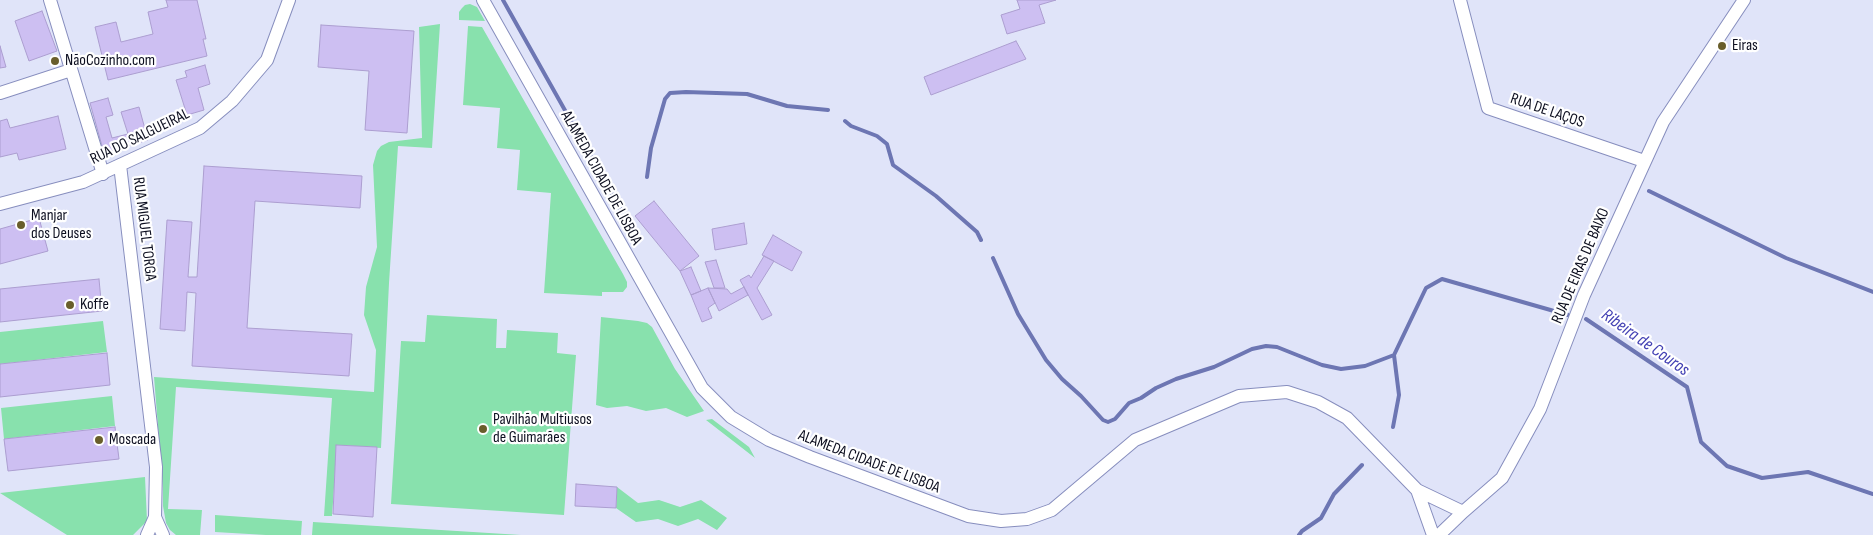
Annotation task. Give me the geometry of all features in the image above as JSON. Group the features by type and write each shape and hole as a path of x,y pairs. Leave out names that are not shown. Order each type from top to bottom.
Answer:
{"street":[{"path":"50,0 103,174"},
{"name":"RUA DO SALGUEIRAL","path":"0,204 83,182 200,128 232,101 267,60 289,0"},
{"name":"ALAMEDA CIDADE DE LISBOA","path":"483,0 702,388 731,417 769,440 968,516 1001,522 1027,519 1052,510 1135,440 1239,396 1286,392 1318,402 1347,418 1417,490 1463,512"},
{"name":"RUA DE LAÇOS","path":"1460,0 1488,108 1644,161"},
{"name":"RUA DE EIRAS DE BAIXO","path":"1439,535 1502,478 1540,409 1584,295 1663,122 1744,0"},
{"path":"0,93 71,70"},
{"name":"RUA MIGUEL TORGA","path":"120,165 156,467 155,517 147,535"},
{"name":"ALAMEDA CIDADE DE LISBOA","path":"1417,490 1433,535"},
{"path":"155,517 163,535"}],"green space":[{"path":"470,4 477,7 485,21 459,20 459,12 465,5"},
{"path":"440,24 432,148 398,146 381,448 337,445 332,516 324,516 332,398 176,387 168,509 202,510 200,535 176,535 166,523 163,506 154,377 374,392 376,350 364,315 366,287 377,247 373,165 377,151 381,146 389,142 422,138 419,27"},
{"path":"468,26 482,27 623,274 627,287 623,292 602,292 602,296 544,293 551,193 517,190 520,150 497,148 500,108 463,105"},
{"name":"Pavilhão Multiusos de Guimarães","path":"427,315 497,319 496,348 506,348 507,330 558,333 557,353 576,355 564,515 391,504 401,341 425,342"},
{"path":"601,317 638,321 647,323 652,327 675,369 704,411 687,417 666,408 646,411 627,406 607,408 596,405"},
{"path":"103,321 107,352 0,364 0,332"},
{"path":"112,396 115,426 4,439 1,408"},
{"path":"712,419 749,447 755,458 706,420"},
{"path":"145,477 147,521 133,535 67,535 0,493"},
{"path":"617,487 638,503 659,500 680,507 701,500 727,518 717,530 698,519 678,526 658,519 636,522 616,508"},
{"path":"215,515 302,521 301,535 215,532"},
{"path":"313,522 521,535 312,535"}],"building":[{"path":"166,0 197,0 206,39 203,39 207,56 108,80 95,27 116,22 121,42 153,34 148,12 168,7"},
{"path":"1017,0 1056,0 1039,5 1045,23 1007,34 1001,15 1020,9"},
{"path":"42,11 57,51 29,61 15,21"},
{"path":"321,25 414,31 407,133 365,130 369,71 318,67"},
{"path":"1016,41 1026,59 931,95 924,77"},
{"path":"0,46 6,67 0,68"},
{"path":"205,65 210,84 198,88 204,110 187,115 176,80 187,77 185,71"},
{"path":"108,98 113,115 106,117 112,138 128,134 121,112 139,107 148,140 104,153 90,103"},
{"path":"58,116 66,149 19,160 17,153 0,157 0,121 7,119 10,128"},
{"path":"204,166 362,176 360,208 255,201 247,328 352,334 349,376 192,366 196,293 187,292 185,331 160,329 167,220 192,222 188,277 197,277"},
{"path":"654,201 699,256 680,271 635,216"},
{"path":"39,218 48,251 0,264 0,229"},
{"path":"744,223 747,244 715,250 712,229"},
{"path":"773,235 802,252 792,271 762,255"},
{"path":"764,256 774,261 757,288 772,315 762,320 740,280 749,275 751,278"},
{"path":"716,260 725,288 714,288 705,262"},
{"path":"691,267 701,291 691,295 680,271"},
{"path":"99,279 102,311 0,322 0,289"},
{"path":"744,287 748,295 719,311 708,288 727,289 731,294"},
{"path":"708,288 715,303 708,308 712,318 702,322 691,295"},
{"path":"107,353 110,385 0,397 0,364"},
{"path":"115,427 119,459 8,471 4,439"},
{"path":"336,445 377,447 373,517 333,514"},
{"path":"576,484 617,487 616,508 575,506"}],"waterway":[{"path":"503,0 621,210"},
{"path":"647,177 651,148 665,99 670,93 747,94 787,106 828,110"},
{"path":"845,121 851,126 877,136 887,144 893,165 936,196 977,232 981,240"},
{"path":"1649,191 1786,258 1873,292"},
{"path":"993,258 1018,314 1046,360 1062,379 1103,420 1108,422 1115,419 1129,403 1156,388 1176,379 1214,367 1252,349 1266,346 1277,347 1322,365 1341,369 1365,366 1394,355"},
{"name":"Ribeira de Couros","path":"1393,427 1399,395 1394,355 1426,288 1442,279 1568,315"},
{"name":"Ribeira de Couros","path":"1586,319 1687,387 1701,442 1727,466 1762,478 1808,472 1873,494"},
{"name":"Ribeira de Couros","path":"1299,535 1321,518 1334,494 1362,465"}],"place":[{"name":"Eiras","path":"1722,46"},
{"name":"NãoCozinho.com","path":"55,61"},
{"name":"Manjar dos Deuses","path":"21,225"},
{"name":"Koffe","path":"70,305"},
{"name":"Pavilhão Multiusos de Guimarães","path":"483,429"},
{"name":"Moscada","path":"99,440"}]}
